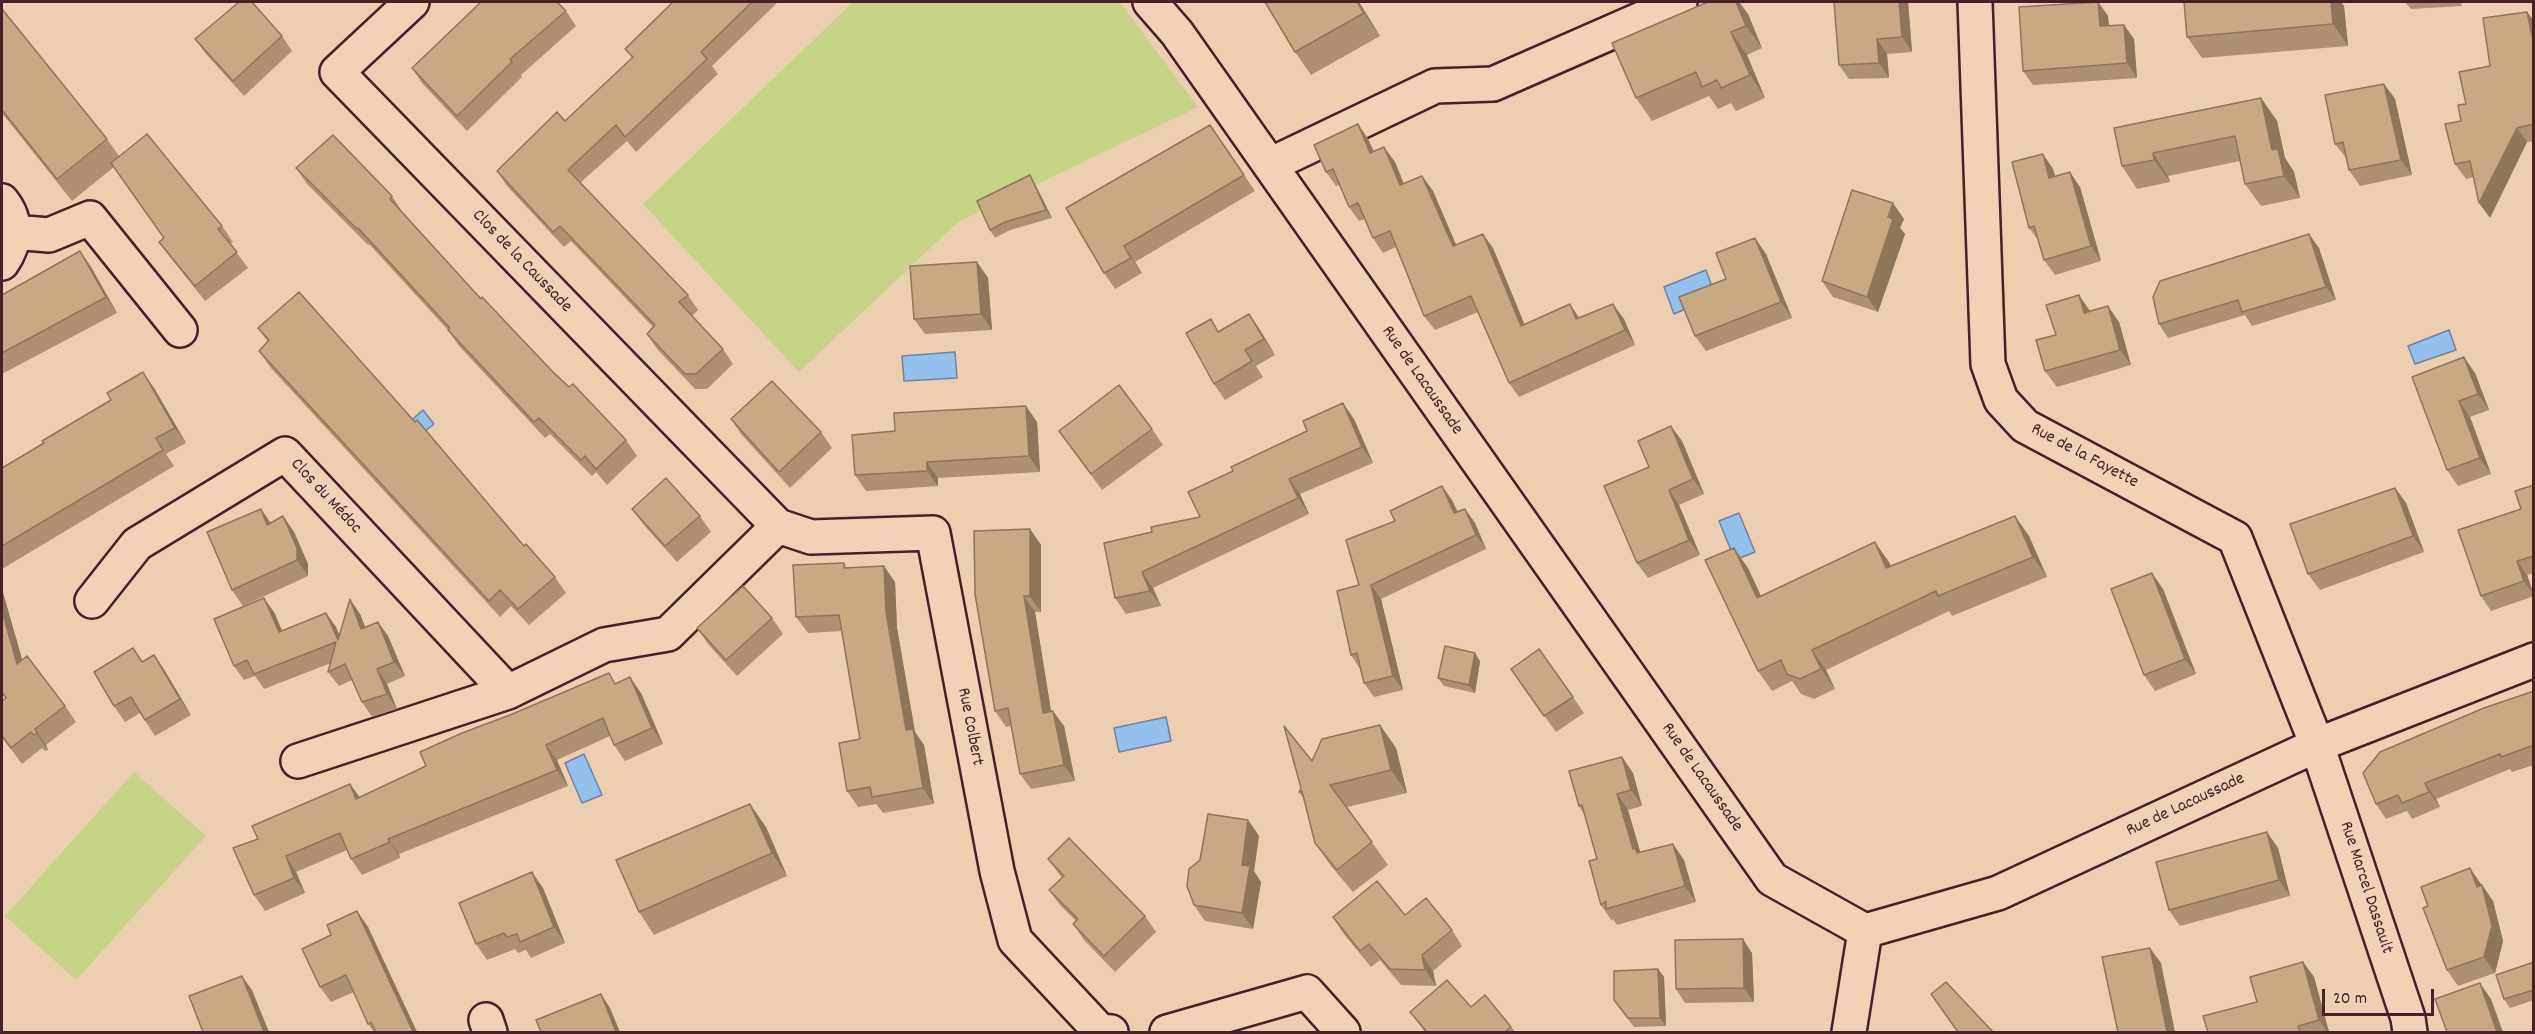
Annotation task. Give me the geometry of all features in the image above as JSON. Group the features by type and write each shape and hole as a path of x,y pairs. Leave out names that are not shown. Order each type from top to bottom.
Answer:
{"street":[{"name":"Clos de la Caussade","path":"411,2 337,72 778,526"},
{"name":"Rue de Lacaussade","path":"1150,2 1177,33 1772,879 1865,931 1998,894 2317,745 2534,660"},
{"path":"1270,165 1435,86 1493,84 1680,2"},
{"name":"Rue de la Fayette","path":"1975,2 1988,364 2001,400 2025,426 2235,538 2317,745"},
{"path":"2,201 11,216 13,232 11,250 2,263"},
{"path":"13,232 49,235 90,218 180,330"},
{"name":"Clos du Médoc","path":"92,601 137,544 285,454 508,692"},
{"path":"298,761 508,692 604,645 668,634 778,526"},
{"name":"Rue Colbert","path":"778,526 811,537 933,533 997,871 1015,940 1100,1031 1111,1032"},
{"name":"Rue Marcel Dassault","path":"2317,745 2408,1018 2409,1032"},
{"path":"1849,1032 1865,931"},
{"path":"1167,1032 1307,992 1343,1032"}],"green space":[{"path":"853,2 1120,2 1198,107 958,222 799,372 643,204"},
{"path":"134,772 206,836 76,980 5,916"}],"water":[{"path":"1706,270 1714,292 1674,314 1664,287"},
{"path":"2449,330 2456,350 2415,364 2408,346"},
{"path":"955,352 957,378 904,381 902,356"},
{"path":"423,410 434,424 404,448 393,436"},
{"path":"1739,513 1755,552 1735,560 1719,521"},
{"path":"1166,717 1171,741 1119,752 1114,728"},
{"path":"584,754 602,795 582,803 565,763"}],"building":[{"path":"239,2 252,2 282,36 233,81 195,39"},
{"path":"481,2 557,2 566,11 510,59 512,62 457,116 412,68"},
{"path":"673,2 752,2 701,52 707,59 625,137 616,125 568,170 688,295 679,302 723,349 696,374 685,374 647,334 655,325 560,226 553,232 497,171 557,112 565,121 633,57 625,49"},
{"path":"1265,2 1357,2 1364,13 1295,52"},
{"path":"1708,2 1736,2 1746,26 1731,32 1750,75 1721,88 1717,80 1702,87 1696,72 1636,98 1612,43"},
{"path":"1834,2 1899,2 1902,37 1877,39 1879,63 1839,65"},
{"path":"2098,2 2100,26 2124,25 2127,63 2023,71 2019,7"},
{"path":"2184,2 2331,2 2333,24 2187,37"},
{"path":"2,9 107,139 57,179 2,110"},
{"path":"2527,12 2534,45 2534,124 2517,128 2479,203 2470,161 2455,164 2445,124 2461,121 2458,105 2466,104 2459,72 2490,66 2483,18"},
{"path":"2384,84 2401,160 2349,170 2343,142 2335,144 2325,95"},
{"path":"2261,98 2272,150 2278,149 2284,176 2245,184 2235,136 2153,153 2154,160 2122,166 2114,128"},
{"path":"1358,124 1370,153 1384,147 1400,185 1422,176 1453,246 1483,234 1521,326 1570,304 1576,319 1613,304 1625,330 1509,383 1471,296 1424,316 1390,231 1373,238 1358,203 1349,207 1333,169 1326,172 1314,145"},
{"path":"1210,125 1244,175 1124,246 1131,258 1104,273 1066,208"},
{"path":"147,134 222,226 218,229 237,252 195,286 159,242 164,238 111,163"},
{"path":"333,135 392,196 390,199 481,299 482,297 569,387 573,384 626,440 596,469 585,456 581,460 539,418 534,422 448,330 450,328 358,228 296,168"},
{"path":"2043,154 2049,178 2070,172 2091,246 2044,260 2034,226 2029,228 2012,162"},
{"path":"1030,175 1046,210 1005,222 990,230 977,201"},
{"path":"1852,190 1893,203 1888,217 1893,219 1867,297 1822,281"},
{"path":"2309,234 2326,287 2242,312 2238,300 2159,324 2153,297 2160,281"},
{"path":"1755,238 1781,302 1695,336 1679,297 1726,279 1716,253"},
{"path":"80,251 106,297 2,353 2,295"},
{"path":"977,262 981,314 914,319 910,266"},
{"path":"299,292 415,422 417,420 524,546 526,544 555,577 518,609 500,590 489,601 259,351 269,340 258,328"},
{"path":"2079,295 2084,313 2108,306 2120,350 2045,371 2036,340 2056,335 2046,305"},
{"path":"1249,314 1264,339 1245,350 1252,361 1214,384 1186,333 1211,319 1218,332"},
{"path":"2464,357 2478,394 2459,401 2480,458 2447,470 2412,377"},
{"path":"143,372 175,428 156,438 163,450 2,546 2,468 111,400 107,393"},
{"path":"772,381 821,432 779,472 731,419"},
{"path":"1119,385 1152,429 1091,474 1059,431"},
{"path":"1343,403 1362,447 1289,479 1298,498 1142,572 1150,591 1115,598 1104,543 1152,532 1151,527 1200,517 1188,492 1233,471 1231,467 1307,431 1303,421"},
{"path":"1026,406 1029,456 927,462 927,471 855,475 852,435 895,431 894,413"},
{"path":"1671,426 1693,479 1669,490 1689,540 1637,563 1604,486 1649,467 1638,441"},
{"path":"666,478 700,516 665,546 632,509"},
{"path":"2534,485 2534,556 2517,561 2524,581 2481,596 2458,530 2521,509 2515,491"},
{"path":"1442,486 1454,513 1465,509 1476,535 1371,585 1393,676 1364,683 1357,653 1351,655 1337,591 1359,585 1346,540 1395,521 1390,511"},
{"path":"2395,488 2413,536 2308,574 2290,524"},
{"path":"261,509 267,525 283,516 297,548 297,560 232,590 207,532"},
{"path":"2015,516 2033,557 1938,596 1936,591 1812,650 1821,669 1800,679 1787,674 1781,660 1758,671 1705,560 1734,548 1757,598 1875,542 1886,568"},
{"path":"1030,529 1030,596 1024,596 1043,713 1053,711 1064,765 1020,774 1008,708 995,711 975,594 974,531"},
{"path":"844,563 844,568 884,566 886,612 906,730 913,729 923,788 872,797 870,787 847,791 839,743 860,739 839,615 796,617 793,565"},
{"path":"2152,573 2185,659 2144,675 2111,589"},
{"path":"743,586 772,618 726,660 697,628"},
{"path":"264,598 279,632 326,613 338,640 350,599 361,629 378,622 394,662 377,669 387,694 362,702 345,664 328,672 336,642 254,674 247,660 234,666 214,619"},
{"path":"2,611 17,664 27,656 65,706 35,729 37,734 34,735 31,732 11,748 2,736 2,701 6,698 2,692"},
{"path":"1445,646 1475,653 1469,685 1438,678"},
{"path":"133,648 142,662 154,655 180,699 145,720 131,697 114,706 94,672"},
{"path":"1539,649 1573,697 1544,716 1511,669"},
{"path":"609,673 615,684 630,677 652,728 614,745 603,718 546,745 557,770 388,839 390,842 351,859 340,833 286,856 294,878 254,895 233,848 258,839 252,826 350,784 356,799 426,766 420,752"},
{"path":"2534,691 2534,745 2501,757 2500,754 2425,783 2429,792 2402,803 2398,795 2376,804 2363,773 2380,752 2484,708"},
{"path":"1380,725 1391,770 1330,785 1372,842 1337,870 1315,843 1302,791 1299,792 1301,788 1284,726 1312,761 1322,739"},
{"path":"1622,757 1631,790 1617,794 1633,849 1635,848 1637,853 1673,844 1685,886 1606,909 1606,901 1601,905 1589,861 1597,859 1582,805 1579,806 1569,771"},
{"path":"750,804 772,853 639,912 616,860"},
{"path":"1208,814 1248,820 1242,865 1250,866 1242,913 1194,905 1187,886 1189,869 1200,860"},
{"path":"2267,832 2279,880 2169,910 2156,862"},
{"path":"1069,838 1145,916 1104,956 1073,924 1078,919 1049,890 1064,876 1048,859"},
{"path":"2470,868 2477,887 2482,885 2492,926 2484,957 2447,970 2423,908 2428,906 2421,887"},
{"path":"532,872 554,927 520,942 517,934 507,937 504,933 476,944 459,903"},
{"path":"1377,881 1405,915 1426,898 1452,930 1422,955 1425,970 1390,969 1369,944 1360,951 1333,917"},
{"path":"357,911 413,1032 376,1032 371,1022 368,1024 346,975 320,987 302,949 331,935 327,925"},
{"path":"1743,939 1744,988 1676,989 1675,940"},
{"path":"2150,948 2167,1032 2118,1032 2102,957"},
{"path":"2303,962 2319,1020 2298,1026 2300,1032 2208,1032 2203,1016 2257,1002 2250,977"},
{"path":"2534,962 2534,990 2504,999 2496,975"},
{"path":"1658,969 1660,1018 1628,1018 1614,1000 1614,971"},
{"path":"242,976 264,1032 203,1032 189,996"},
{"path":"1447,980 1471,1007 1485,995 1511,1027 1504,1032 1427,1032 1410,1012"},
{"path":"1946,982 1993,1032 1958,1032 1931,994"},
{"path":"2480,983 2497,1032 2447,1032 2435,999"},
{"path":"601,994 616,1032 541,1032 536,1020"}]}
